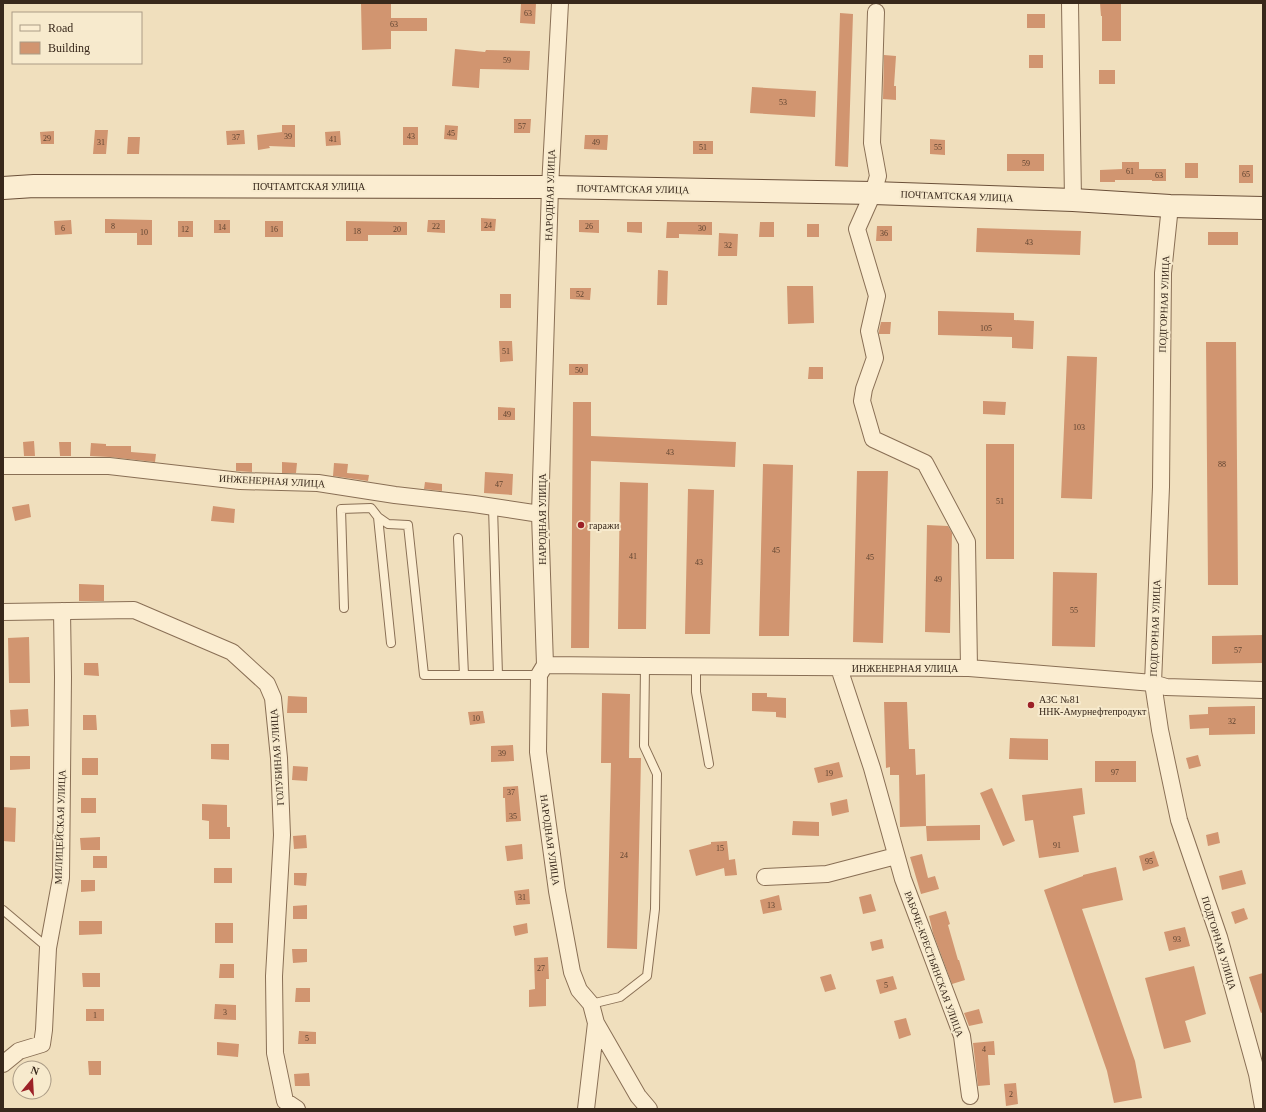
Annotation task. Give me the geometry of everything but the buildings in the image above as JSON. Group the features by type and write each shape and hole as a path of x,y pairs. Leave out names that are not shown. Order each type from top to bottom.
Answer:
{"street":[{"name":"НАРОДНАЯ УЛИЦА","path":"560,3 550,187 540,514 542,670 538,752 557,891 572,972 578,990 591,1004 596,1023 638,1096 649,1109"},
{"path":"1070,3 1072,200"},
{"path":"876,12 872,143 878,176 873,193 857,229 877,296 869,331 876,358 864,389 862,401 873,439 925,463 967,542 969,668"},
{"name":"ПОЧТАМТСКАЯ УЛИЦА","path":"3,188 34,186 550,187 873,193 1072,200 1170,206 1263,208"},
{"name":"ПОДГОРНАЯ УЛИЦА","path":"1170,206 1164,273 1161,487 1153,683 1160,730 1179,820 1219,937 1257,1074 1263,1107"},
{"name":"ИНЖЕНЕРНАЯ УЛИЦА","path":"3,466 109,466 240,481 318,483 395,495 540,514"},
{"name":"ГОЛУБИНАЯ УЛИЦА","path":"3,612 134,610 232,652 267,684 273,698 279,750 282,835 274,976 275,1054 285,1101 297,1109"},
{"name":"МИЛИЦЕЙСКАЯ УЛИЦА","path":"3,1064 19,1051 42,1044 44,1030 48,948 61,878 63,677 62,611"},
{"name":"ИНЖЕНЕРНАЯ УЛИЦА","path":"542,670 645,666 969,668 1153,683 1166,687 1263,690"},
{"name":"РАБОЧЕ-КРЕСТЬЯНСКАЯ УЛИЦА","path":"839,668 872,768 903,879 962,1036 970,1096"},
{"path":"765,876 827,874 896,856"},
{"name":"НАРОДНАЯ УЛИЦА","path":"586,1109 596,1023"}],"lane":[{"path":"493,507 498,675"},
{"path":"344,608 340,509 371,508 378,517 388,524 408,525 424,675 498,675 542,670"},
{"path":"378,517 391,643"},
{"path":"458,538 464,675"},
{"path":"591,1004 620,997 648,976 655,909 657,774 644,746 645,666"},
{"path":"696,667 696,692 709,764"},
{"path":"3,910 48,948"}],"place":[{"name":"гаражи","path":"581,525"},
{"name":"АЗС №81 ННК-Амурнефтепродукт","path":"1031,705"}]}
